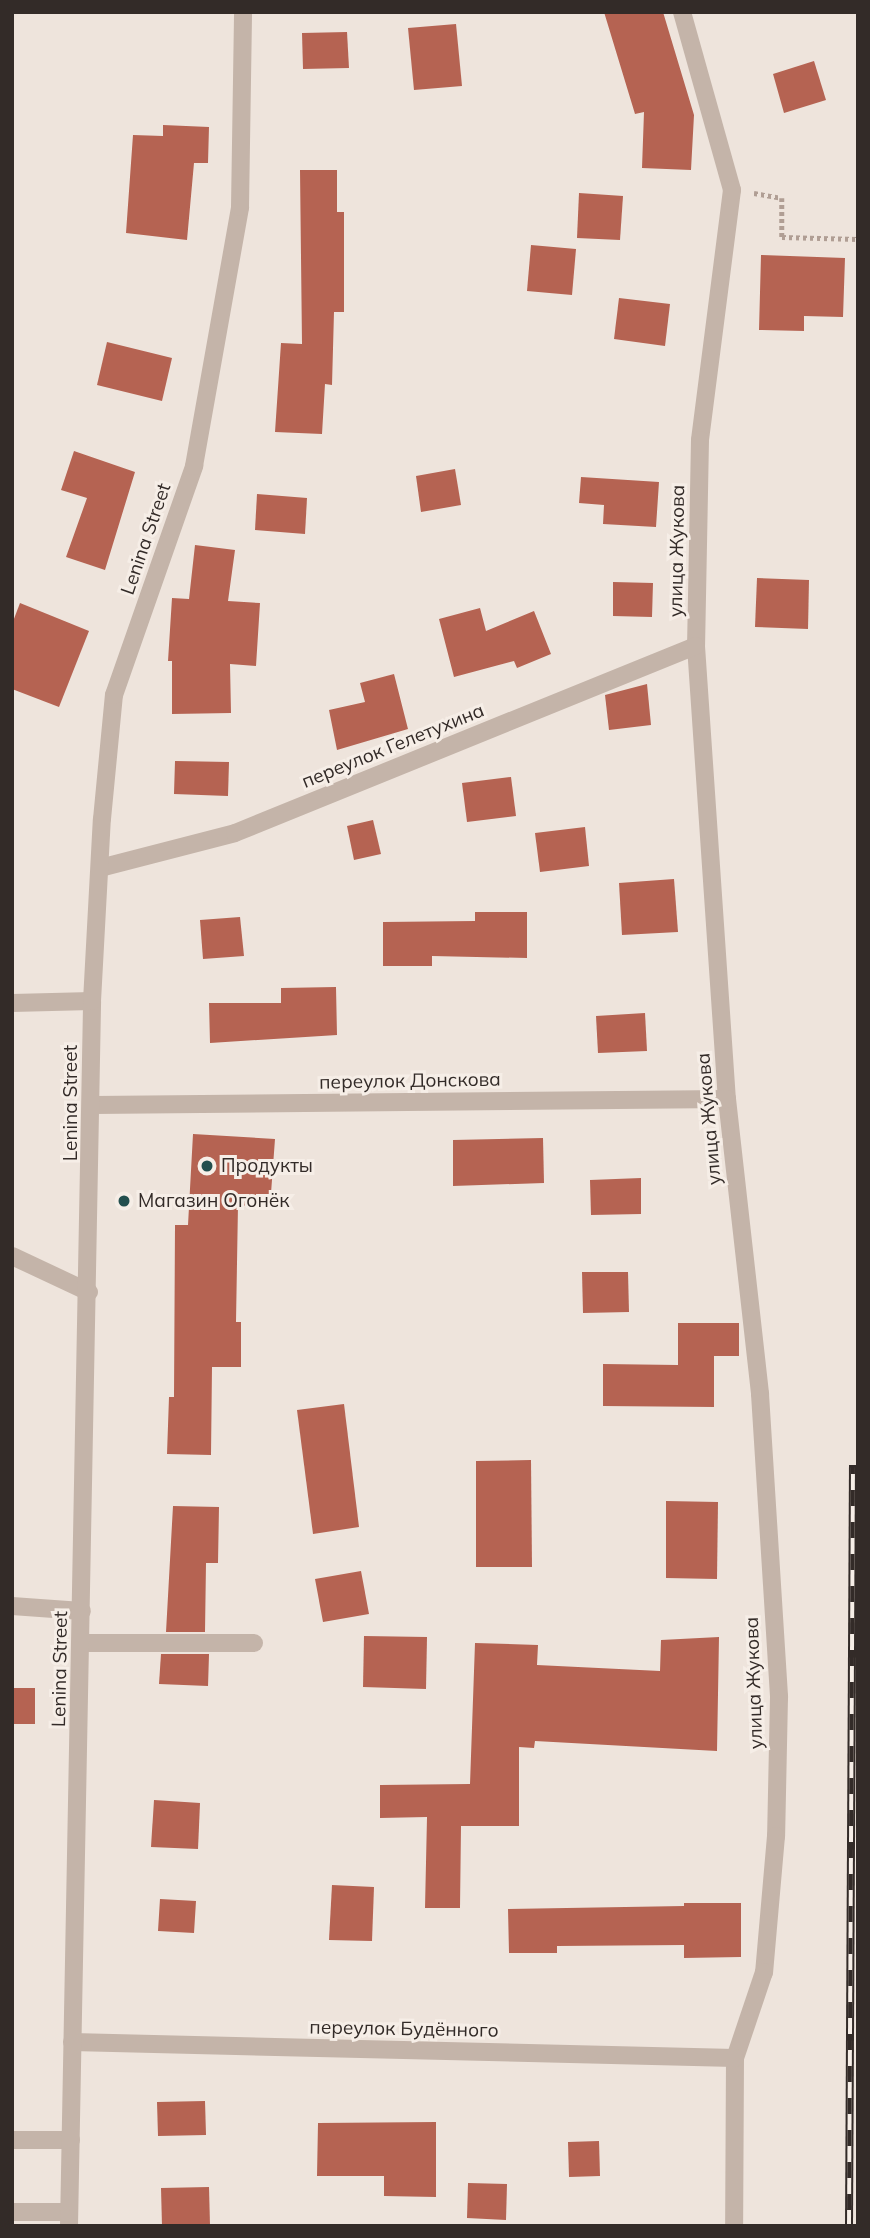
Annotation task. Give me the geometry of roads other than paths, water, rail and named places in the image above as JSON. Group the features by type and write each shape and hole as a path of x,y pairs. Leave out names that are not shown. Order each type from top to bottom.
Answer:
{"street":[{"name":"Lenina Street","path":"12,2212 69,2219 93,1105 92,1001 100,868 114,695 194,466 240,207 243,12"},
{"name":"улица Жукова","path":"682,12 732,190 699,440 696,646 727,1098 760,1394 779,1697 776,1836 764,1972 735,2058 734,2226"},
{"name":"переулок Гелетухина","path":"100,868 235,833 696,646"},
{"path":"12,1003 92,1001"},
{"name":"переулок Донскова","path":"93,1105 727,1098"},
{"path":"12,1256 89,1292"},
{"path":"12,1606 82,1611"},
{"path":"81,1643 254,1643"},
{"name":"переулок Будённого","path":"72,2042 735,2058"},
{"path":"12,2140 71,2140"}],"railway":[{"path":"849,2226 853,1465"}],"place":[{"name":"Продукты","path":"207,1166"},
{"name":"Магазин Огонёк","path":"124,1201"}]}
